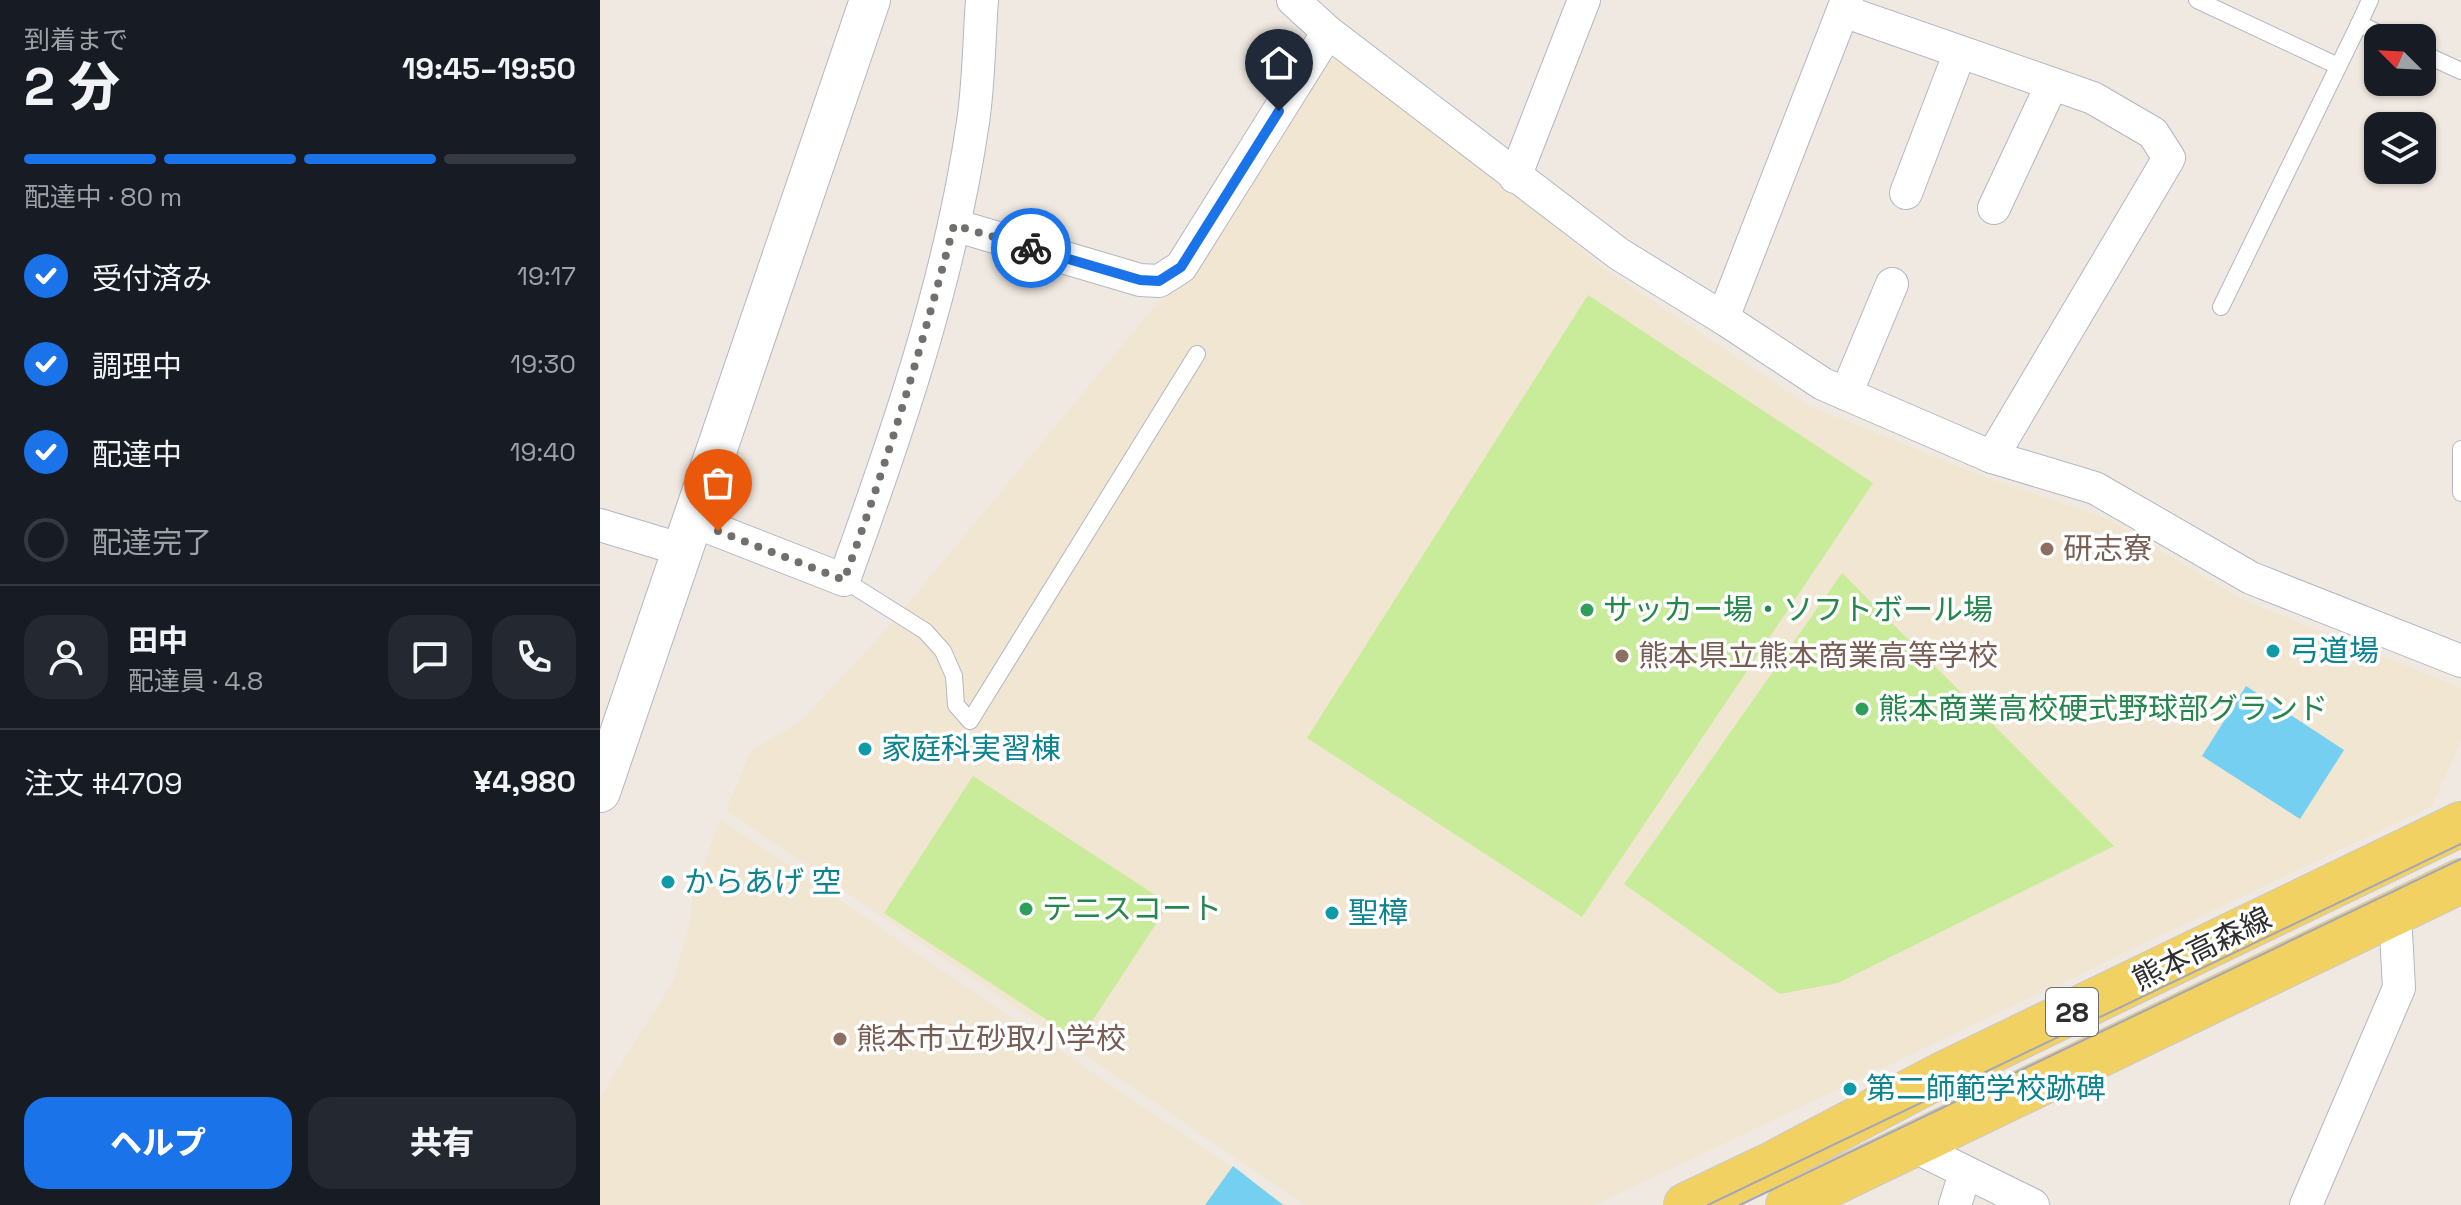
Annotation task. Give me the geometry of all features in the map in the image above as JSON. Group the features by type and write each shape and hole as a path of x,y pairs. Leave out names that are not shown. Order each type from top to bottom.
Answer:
{"main road":[{"name":"熊本高森線","path":"1686,1205 1772,1164 1941,1075 2461,824"},
{"name":"熊本高森線","path":"1788,1205 2461,881"}],"street":[{"path":"600,792 870,0"},
{"path":"600,525 688,536 844,580 887,461 925,337 954,225 973,120 982,0"},
{"path":"1293,0 1328,32 1619,254 1823,384 1992,457 2095,488 2251,578 2461,661"},
{"path":"1515,177 1584,0"},
{"path":"1723,318 1845,6 1960,52 2093,98 2153,133 2169,158 1992,457"},
{"path":"954,225 1140,280 1159,281 1181,267 1328,32"},
{"path":"1906,193 1960,52"},
{"path":"1994,208 2052,84"},
{"path":"1846,394 1892,284"},
{"path":"2306,1205 2399,988 2395,915"},
{"path":"1911,1145 2033,1205"},
{"path":"1955,1205 1965,1173"}],"lane":[{"path":"2197,0 2338,66"},
{"path":"2221,307 2370,0"},
{"path":"2359,24 2364,26"},
{"path":"2436,59 2461,71"},
{"path":"844,580 925,631 943,651 954,676 956,705 970,721 1197,354"},
{"path":"2461,449 2461,493"}],"shaded area":[{"name":"熊本県立熊本商業高等学校","path":"1343,59 1511,189 1599,265 1809,406 1985,477 2106,518 2241,599 2461,688 2461,741 2432,806 1595,1205 1305,1205 726,810 751,751 802,720 891,624 1180,276 1271,154 1325,64"},
{"name":"熊本市立砂取小学校","path":"720,819 1287,1205 600,1205 600,1097 674,980 691,916 692,898"}],"green space":[{"name":"サッカー場・ソフトボール場","path":"1588,295 1873,483 1582,917 1307,738"},
{"name":"熊本商業高校硬式野球部グランド","path":"1842,573 2114,846 1838,983 1780,994 1624,884"},
{"name":"テニスコート","path":"973,776 1169,904 1079,1041 884,913"}],"water":[{"path":"2246,686 2344,750 2300,819 2202,756"},
{"path":"1233,1166 1283,1205 1205,1205"}],"tram line":[{"path":"1708,1205 2461,844"},
{"path":"1740,1205 2461,859"}],"way so far":[{"path":"718,531 844,580 887,461 925,337 954,225 1031,248"}],"place":[{"name":"研志寮","path":"2047,549"},
{"name":"サッカー場・ソフトボール場","path":"1587,610"},
{"name":"弓道場","path":"2273,651"},
{"name":"熊本県立熊本商業高等学校","path":"1622,656"},
{"name":"熊本商業高校硬式野球部グランド","path":"1862,709"},
{"name":"家庭科実習棟","path":"865,749"},
{"name":"からあげ 空","path":"668,882"},
{"name":"テニスコート","path":"1026,909"},
{"name":"聖樟","path":"1332,913"},
{"name":"熊本市立砂取小学校","path":"840,1039"},
{"name":"第二師範学校跡碑","path":"1850,1089"}],"route":[{"path":"1031,248 1140,280 1159,281 1181,267 1279,111"}]}
